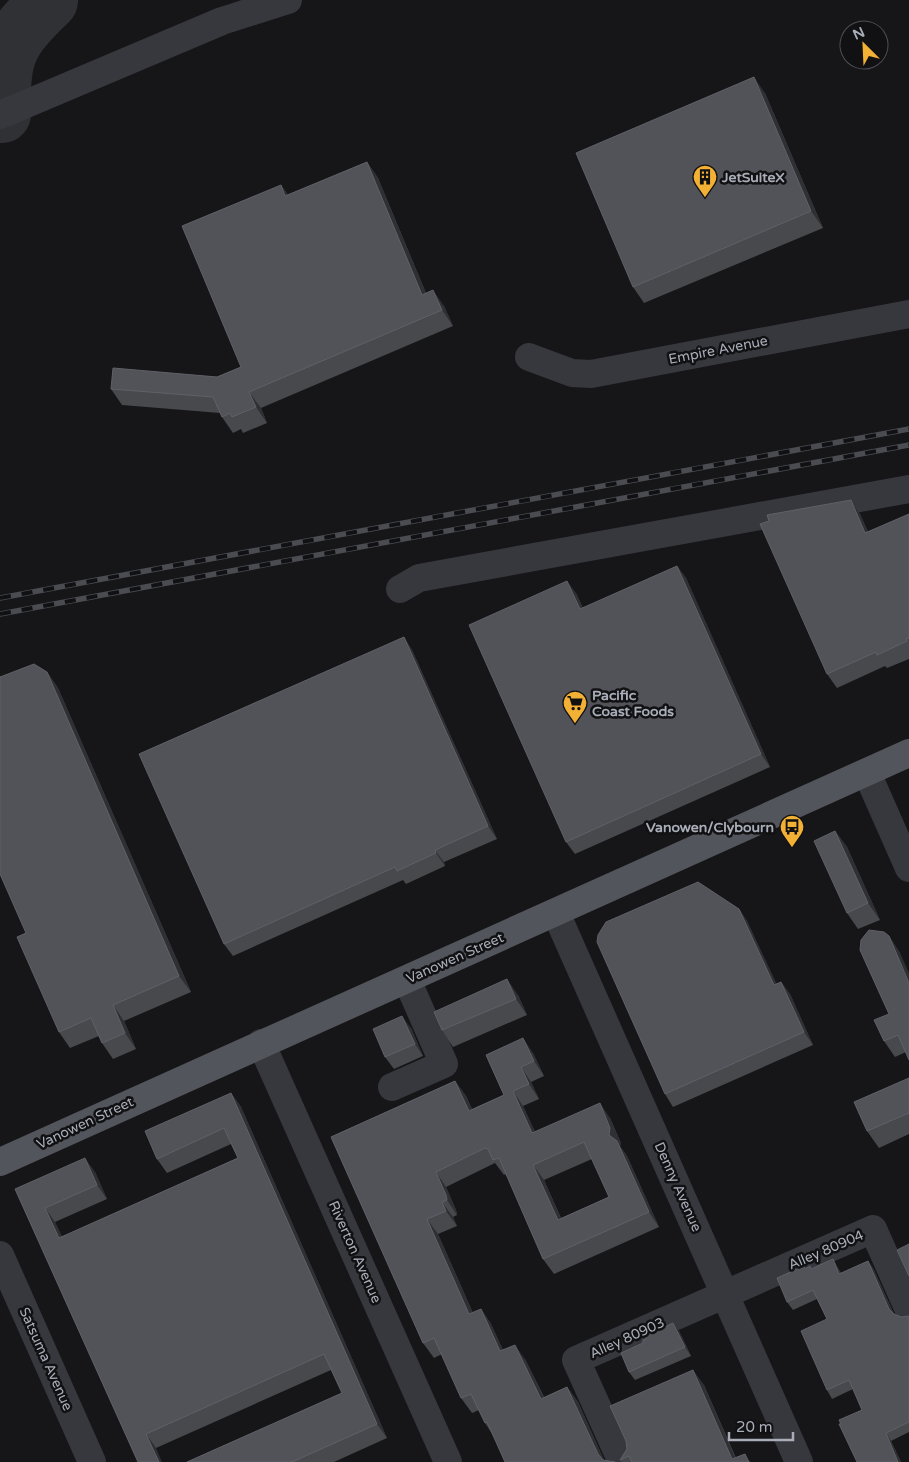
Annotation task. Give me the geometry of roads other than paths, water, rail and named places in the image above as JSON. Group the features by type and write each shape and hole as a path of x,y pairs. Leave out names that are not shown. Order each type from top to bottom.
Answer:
{"main road":[{"name":"Vanowen Street","path":"0,1162 260,1043 407,980 909,753"}],"street":[{"path":"0,115 222,20 288,0"},
{"name":"Empire Avenue","path":"529,356 572,373 591,374 909,314"},
{"path":"400,589 419,578 909,489"},
{"path":"867,773 909,868"},
{"name":"Denny Avenue","path":"556,913 799,1462"},
{"path":"392,1087 444,1064 407,980"},
{"name":"Riverton Avenue","path":"260,1043 448,1462"},
{"name":"Alley 80904","path":"725,1294 873,1229 909,1310"},
{"name":"Satsuma Avenue","path":"0,1255 92,1462"},
{"name":"Alley 80903","path":"622,1462 576,1360 725,1294"}],"railway":[{"path":"0,598 909,429"},
{"path":"0,614 909,445"}],"place":[{"name":"JetSuiteX","path":"705,198"},
{"name":"Pacific Coast Foods","path":"575,724"},
{"name":"Vanowen/Clybourn","path":"792,848"}]}
